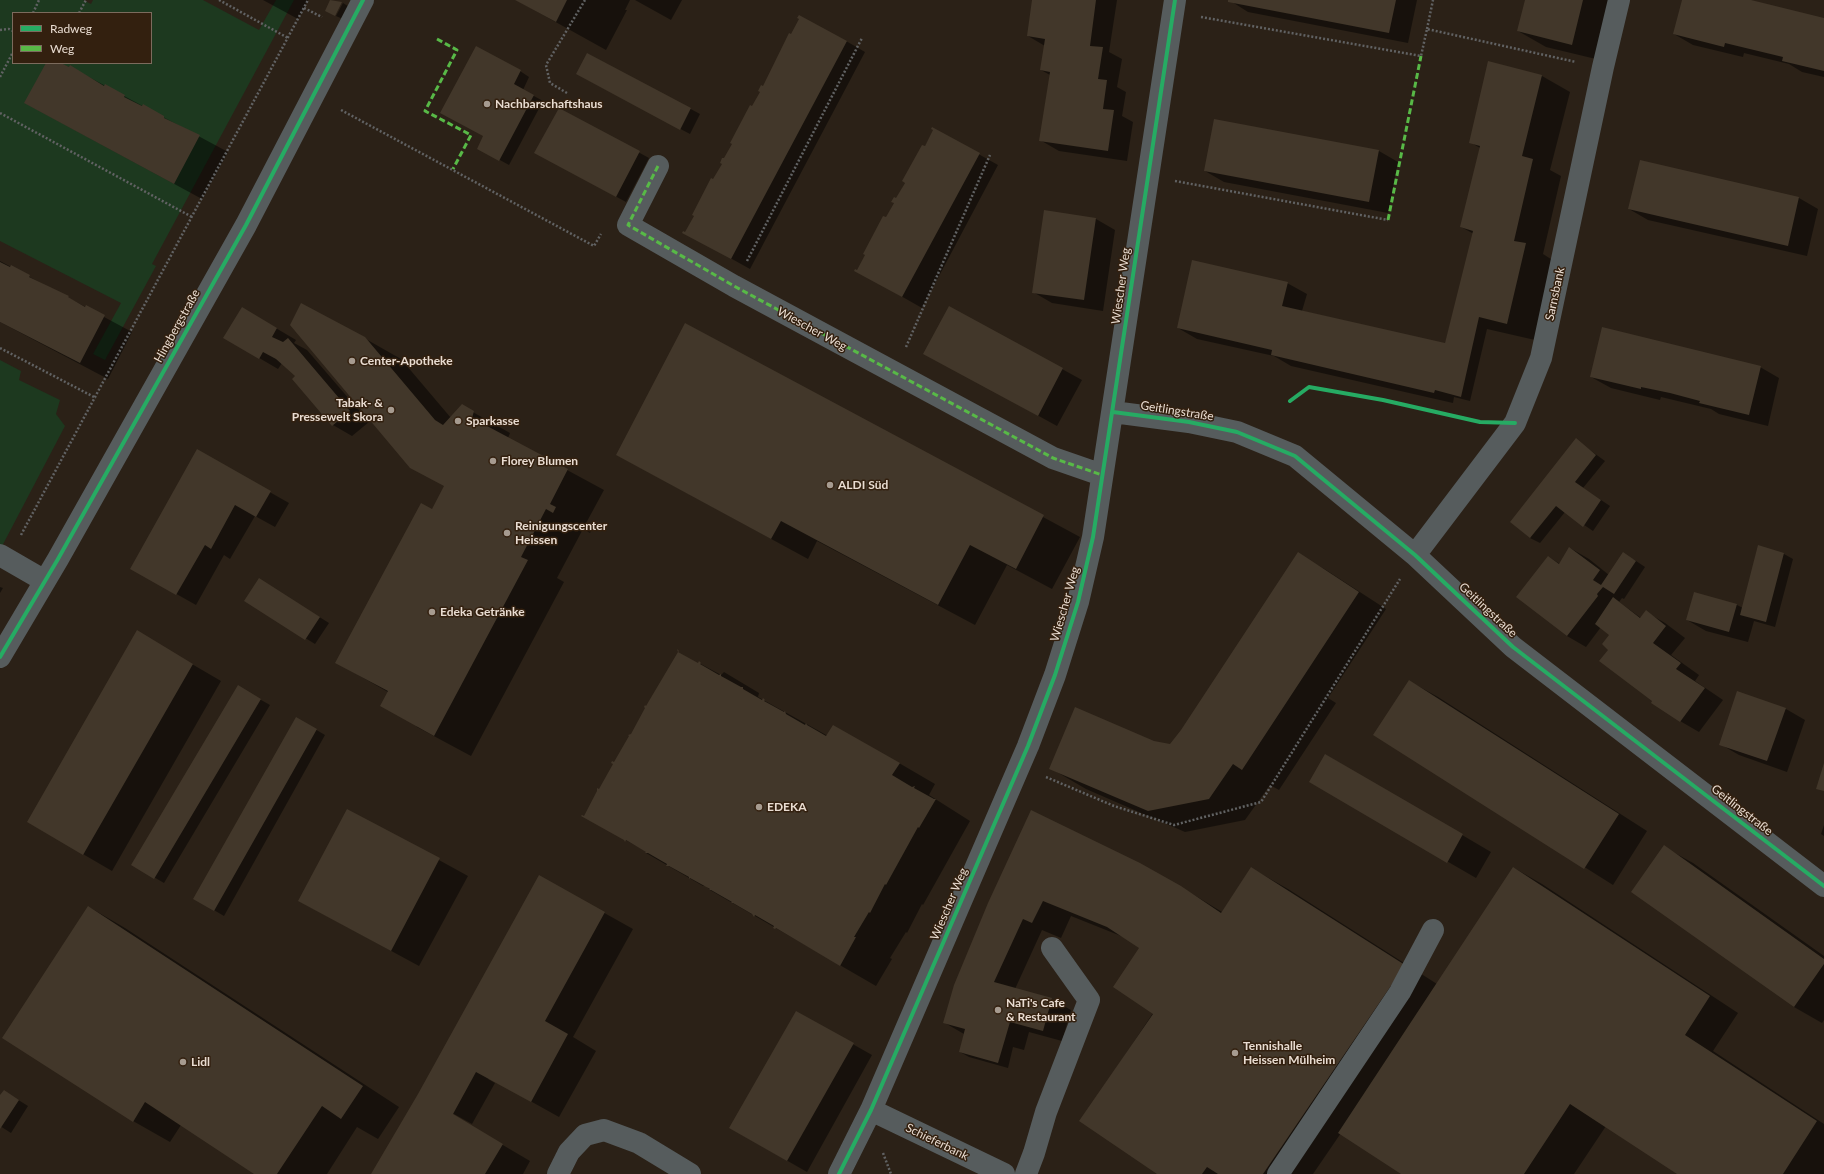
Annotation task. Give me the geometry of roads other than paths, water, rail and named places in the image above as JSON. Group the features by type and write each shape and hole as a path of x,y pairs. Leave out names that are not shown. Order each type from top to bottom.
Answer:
{"street":[{"name":"Hingbergstraße","path":"0,657 45,581 246,225 363,0"},
{"name":"Sarnsbank","path":"1415,555 1515,423 1541,358 1603,67 1619,0"},
{"name":"Wiescher Weg","path":"839,1174 871,1110 1025,753 1055,674 1078,602 1093,537 1174,6"},
{"name":"Wiescher Weg","path":"658,166 628,225 734,286 1053,458 1102,475"},
{"name":"Geitlingstraße","path":"1113,412 1189,422 1237,432 1295,456 1415,555 1513,647 1824,886"},
{"path":"4,557 45,581"},
{"path":"1278,1174 1400,992 1433,930"},
{"path":"1026,1174 1046,1112 1089,1000 1052,948"},
{"name":"Schieferbank","path":"871,1110 1004,1174"},
{"path":"558,1174 569,1152 585,1135 604,1130 640,1143 690,1174"}],"place":[{"name":"Nachbarschaftshaus","path":"487,104"},
{"name":"Center-Apotheke","path":"352,361"},
{"name":"Tabak- & Pressewelt Skora","path":"391,410"},
{"name":"Sparkasse","path":"458,421"},
{"name":"Florey Blumen","path":"493,461"},
{"name":"ALDI Süd","path":"830,485"},
{"name":"Reinigungscenter Heissen","path":"507,533"},
{"name":"Edeka Getränke","path":"432,612"},
{"name":"EDEKA","path":"759,807"},
{"name":"NaTi's Cafe & Restaurant","path":"998,1010"},
{"name":"Tennishalle Heissen Mülheim","path":"1235,1053"},
{"name":"Lidl","path":"183,1062"}]}
